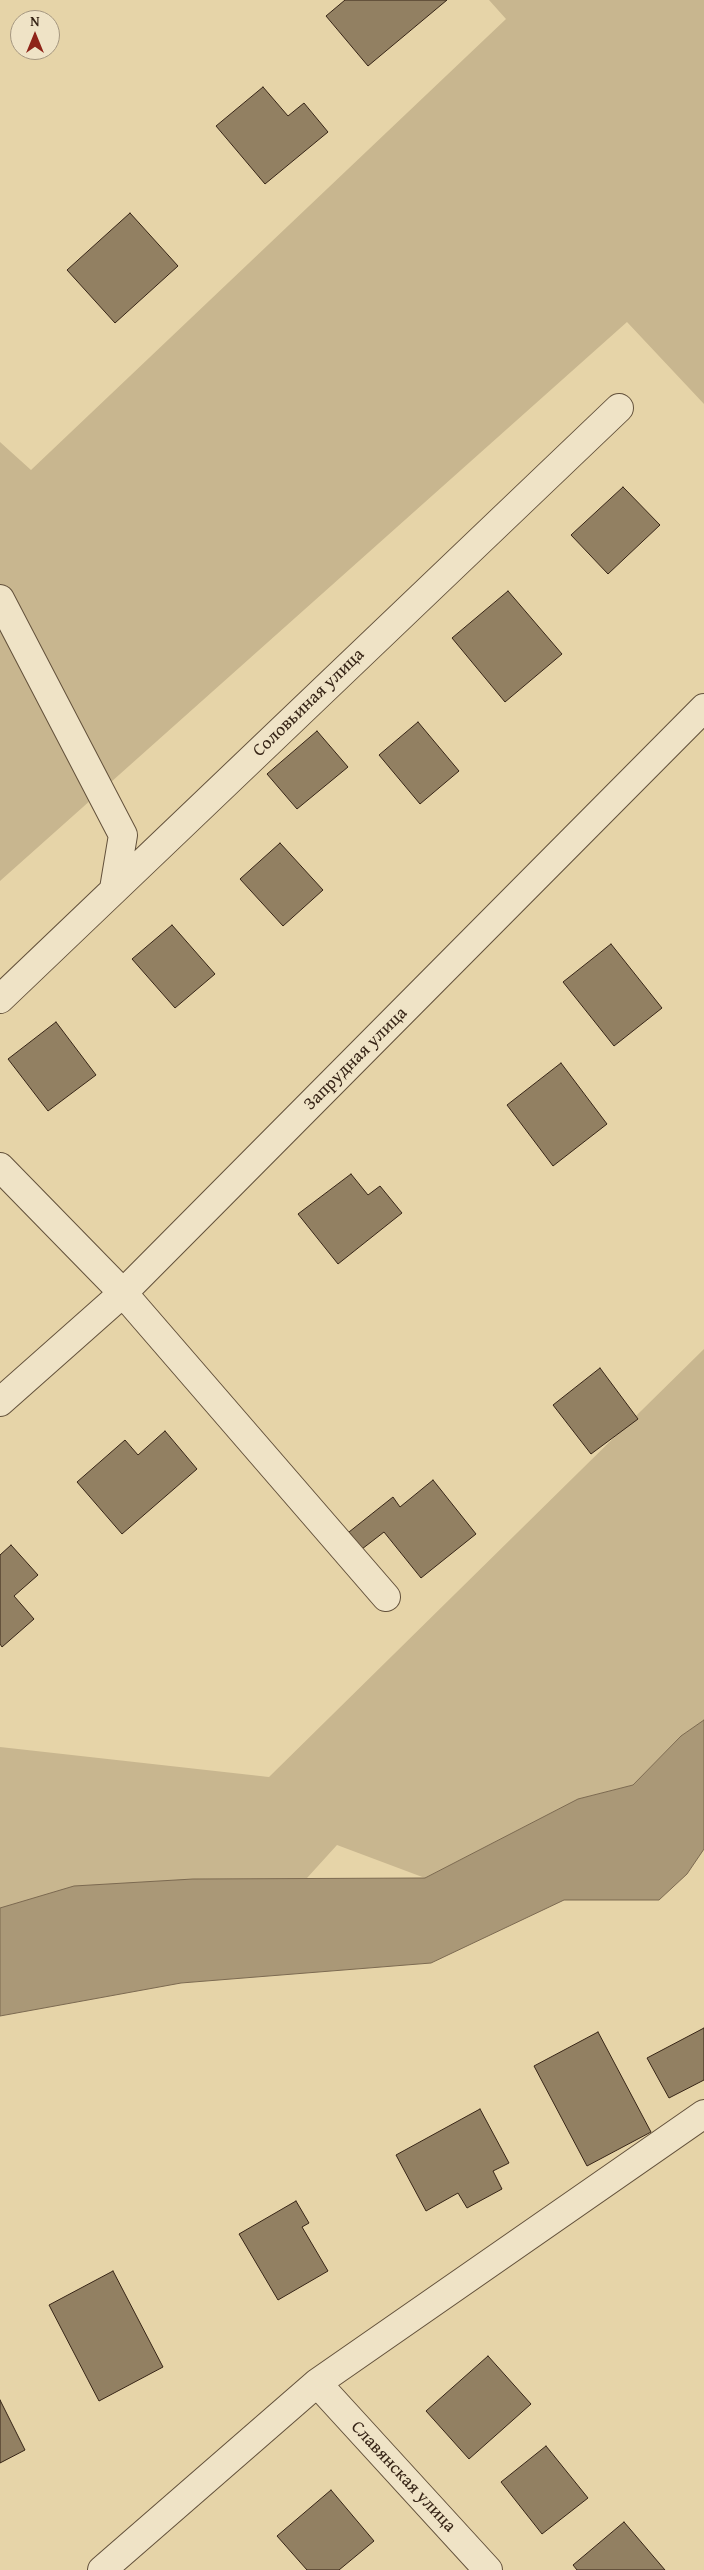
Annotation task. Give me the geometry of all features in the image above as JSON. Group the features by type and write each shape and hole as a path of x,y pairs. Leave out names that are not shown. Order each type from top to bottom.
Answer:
{"street":[{"name":"Соловьиная улица","path":"0,998 619,408"},
{"path":"0,599 123,835 114,889"},
{"name":"Запрудная улица","path":"0,1402 123,1294 704,708"},
{"path":"0,1167 123,1294 386,1597"},
{"path":"102,2570 317,2383 704,2114"},
{"name":"Славянская улица","path":"317,2383 488,2570"}],"shaded area":[{"path":"489,0 704,0 704,404 627,322 0,881 0,442 31,470 506,19"},
{"path":"704,1349 704,1720 681,1736 633,1785 578,1799 425,1878 337,1845 307,1878 193,1879 0,1908 0,1747 269,1777"},
{"path":"704,1720 704,1849 687,1874 659,1900 564,1900 431,1963 181,1983 0,2016 0,1908 74,1886 193,1879 425,1878 578,1799 633,1785 681,1736"}],"building":[{"path":"345,0 447,0 368,66 326,16"},
{"path":"263,87 288,116 304,103 328,132 265,184 216,126"},
{"path":"130,213 178,266 115,323 67,270"},
{"path":"623,487 660,525 608,574 571,535"},
{"path":"508,591 562,654 505,702 452,638"},
{"path":"418,722 459,771 420,804 379,755"},
{"path":"317,731 348,767 297,809 267,774"},
{"path":"280,843 323,890 283,926 240,879"},
{"path":"172,925 215,974 175,1008 132,959"},
{"path":"611,944 662,1008 614,1046 563,982"},
{"path":"56,1022 96,1075 48,1111 8,1059"},
{"path":"561,1063 607,1124 553,1166 507,1105"},
{"path":"351,1174 368,1195 380,1186 402,1213 338,1264 298,1214"},
{"path":"600,1368 638,1419 591,1454 553,1405"},
{"path":"165,1431 197,1469 122,1534 77,1482 125,1440 138,1455"},
{"path":"433,1480 476,1534 421,1578 384,1532 362,1549 349,1532 393,1497 400,1507"},
{"path":"11,1545 38,1575 14,1596 34,1619 2,1647 0,1644 0,1555"},
{"path":"704,2028 704,2080 669,2098 647,2058"},
{"path":"598,2032 651,2132 587,2166 534,2066"},
{"path":"480,2109 509,2163 493,2171 502,2189 467,2208 458,2193 426,2211 396,2155"},
{"path":"296,2201 309,2223 302,2227 328,2271 278,2300 239,2234"},
{"path":"113,2271 163,2367 99,2401 49,2305"},
{"path":"488,2356 531,2404 469,2459 426,2411"},
{"path":"0,2400 25,2450 0,2463"},
{"path":"546,2446 588,2498 542,2534 501,2482"},
{"path":"331,2490 374,2541 339,2570 307,2570 277,2536"},
{"path":"624,2522 665,2570 577,2570 573,2565"}]}
